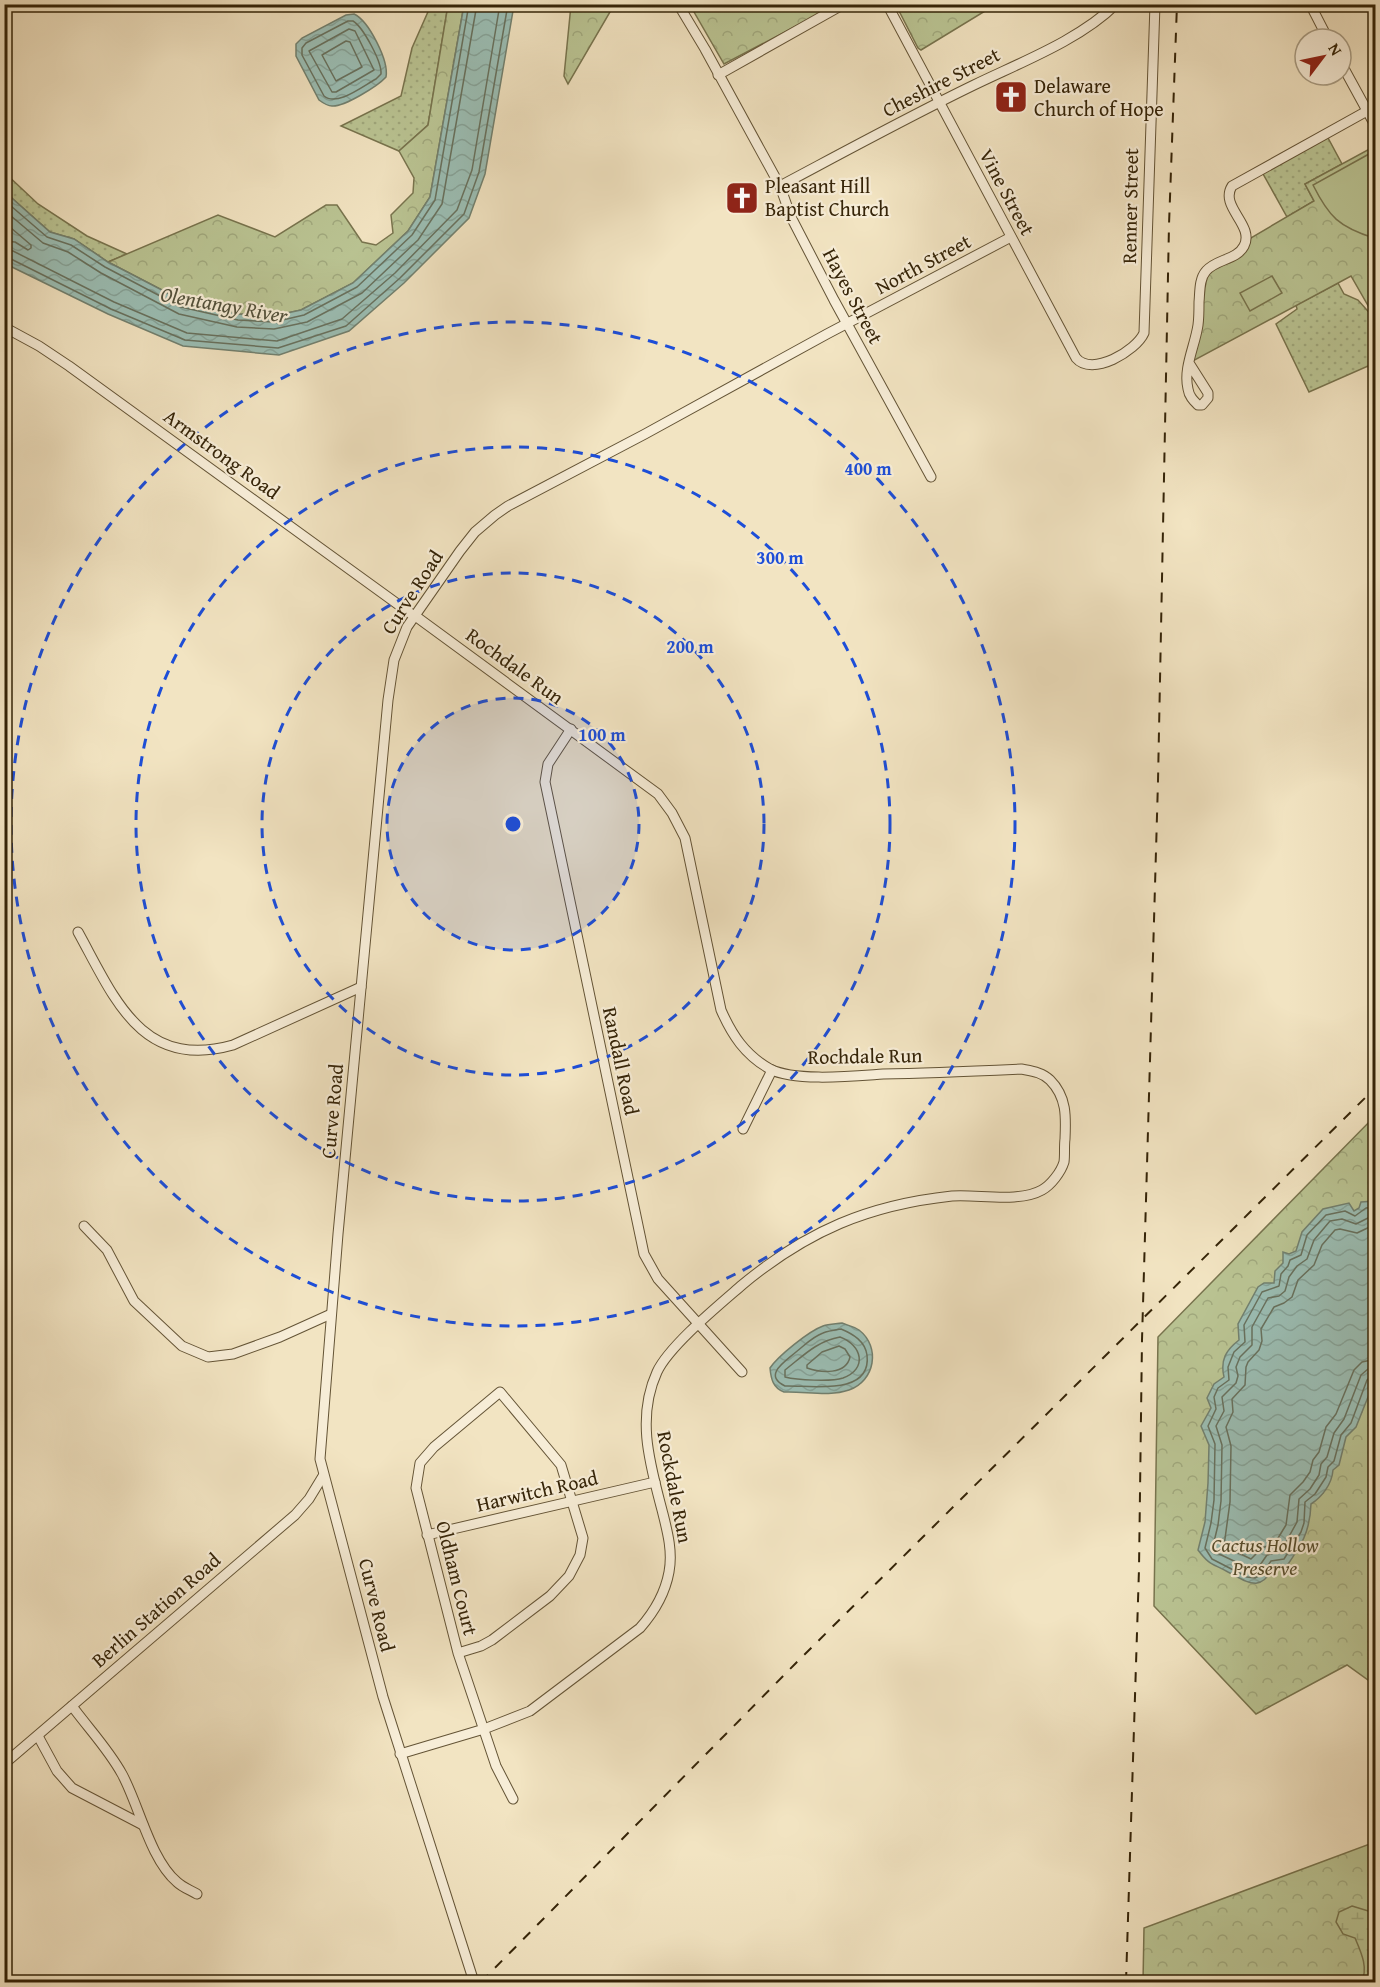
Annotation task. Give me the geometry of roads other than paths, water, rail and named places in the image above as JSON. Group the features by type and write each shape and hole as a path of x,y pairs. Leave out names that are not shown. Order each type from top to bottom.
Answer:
{"street":[{"name":"Hayes Street","path":"678,4 780,186 791,217 846,324 931,477"},
{"path":"718,75 844,4"},
{"name":"Vine Street","path":"887,4 1076,358 1085,365 1091,366 1115,357"},
{"name":"Cheshire Street","path":"780,186 939,102 1074,35 1103,16 1116,4"},
{"name":"Renner Street","path":"1115,357 1140,340 1145,329 1155,4"},
{"path":"1310,4 1322,27"},
{"path":"1353,81 1371,109 1376,126"},
{"path":"1189,363 1198,326 1200,285 1205,272 1216,263 1243,249 1246,243 1246,235 1229,200 1229,191 1239,181 1371,109"},
{"name":"North Street","path":"724,390 1011,237"},
{"name":"Armstrong Road","path":"4,327 69,366 414,615"},
{"name":"Curve Road","path":"474,1983 400,1754 366,1637 320,1459 391,674 401,638 414,615 475,532 495,515 516,502 724,390"},
{"name":"Rochdale Run","path":"414,615 658,794 672,813 685,838 721,1010 730,1031 744,1049 772,1070 811,1077 1021,1069 1035,1071 1049,1079 1061,1096 1066,1111 1064,1163 1055,1178 1041,1190 1025,1195 954,1196 895,1205 846,1220 787,1250 741,1286"},
{"name":"Randall Road","path":"571,729 548,764 545,782 644,1254 658,1279 742,1372"},
{"path":"78,932 117,1002 135,1025 160,1041 189,1050 218,1049 233,1045 362,987"},
{"path":"743,1129 772,1070"},
{"path":"84,1226 107,1250 134,1301 182,1346 208,1357 233,1354 280,1337 332,1314"},
{"name":"Rockdale Run","path":"400,1754 484,1729 530,1711 640,1628 652,1615 665,1590 670,1571 670,1552 668,1532 645,1434 649,1394 658,1371 673,1348 741,1286"},
{"name":"Oldham Court","path":"513,1799 496,1766 458,1653 416,1488 420,1463 434,1447 500,1392 561,1465 573,1502"},
{"name":"Berlin Station Road","path":"4,1764 295,1515 309,1499 323,1476"},
{"name":"Harwitch Road","path":"428,1535 655,1482"},
{"path":"458,1653 492,1640 550,1596 569,1576 580,1555 583,1538 573,1502"},
{"path":"72,1706 121,1773 135,1801 142,1825 167,1870 177,1882 197,1894"},
{"path":"38,1736 57,1771 72,1788 142,1825"}],"water":[{"path":"464,5 514,5 485,174 469,218 404,283 349,331 279,355 183,346 108,314 5,262 5,192 50,232 74,239 108,262 183,301 238,314 273,316 301,310 353,283 408,231 430,197"},
{"path":"354,14 366,25 377,42 384,61 386,77 352,100 337,105 328,105 319,100 296,56 296,44 302,38 346,15"},
{"path":"1375,1201 1376,1370 1370,1392 1356,1427 1346,1437 1339,1465 1333,1470 1323,1494 1311,1504 1309,1524 1295,1554 1284,1570 1279,1566 1274,1566 1259,1583 1242,1580 1212,1564 1198,1550 1205,1522 1208,1483 1209,1445 1201,1426 1211,1408 1207,1398 1214,1384 1224,1377 1225,1356 1239,1340 1238,1324 1258,1287 1264,1283 1274,1283 1275,1271 1283,1263 1283,1252 1289,1254 1296,1251 1302,1232 1323,1209 1349,1203 1354,1211 1359,1208 1361,1202"},
{"path":"842,1323 859,1330 870,1345 872,1363 865,1379 858,1386 841,1392 825,1393 784,1392 775,1386 770,1368 780,1357 802,1338 817,1329 825,1325"}],"railway":[{"path":"1126,1982 1139,1569 1142,1340 1158,781 1169,225 1177,4"},
{"path":"481,1982 796,1663 1376,1087"}],"place":[{"name":"Delaware Church of Hope","path":"1011,97"},
{"name":"Pleasant Hill Baptist Church","path":"742,198"}],"water label":[{"name":"Olentangy River","path":"224,305"}],"park label":[{"name":"Cactus Hollow Preserve","path":"1265,1556"}]}
